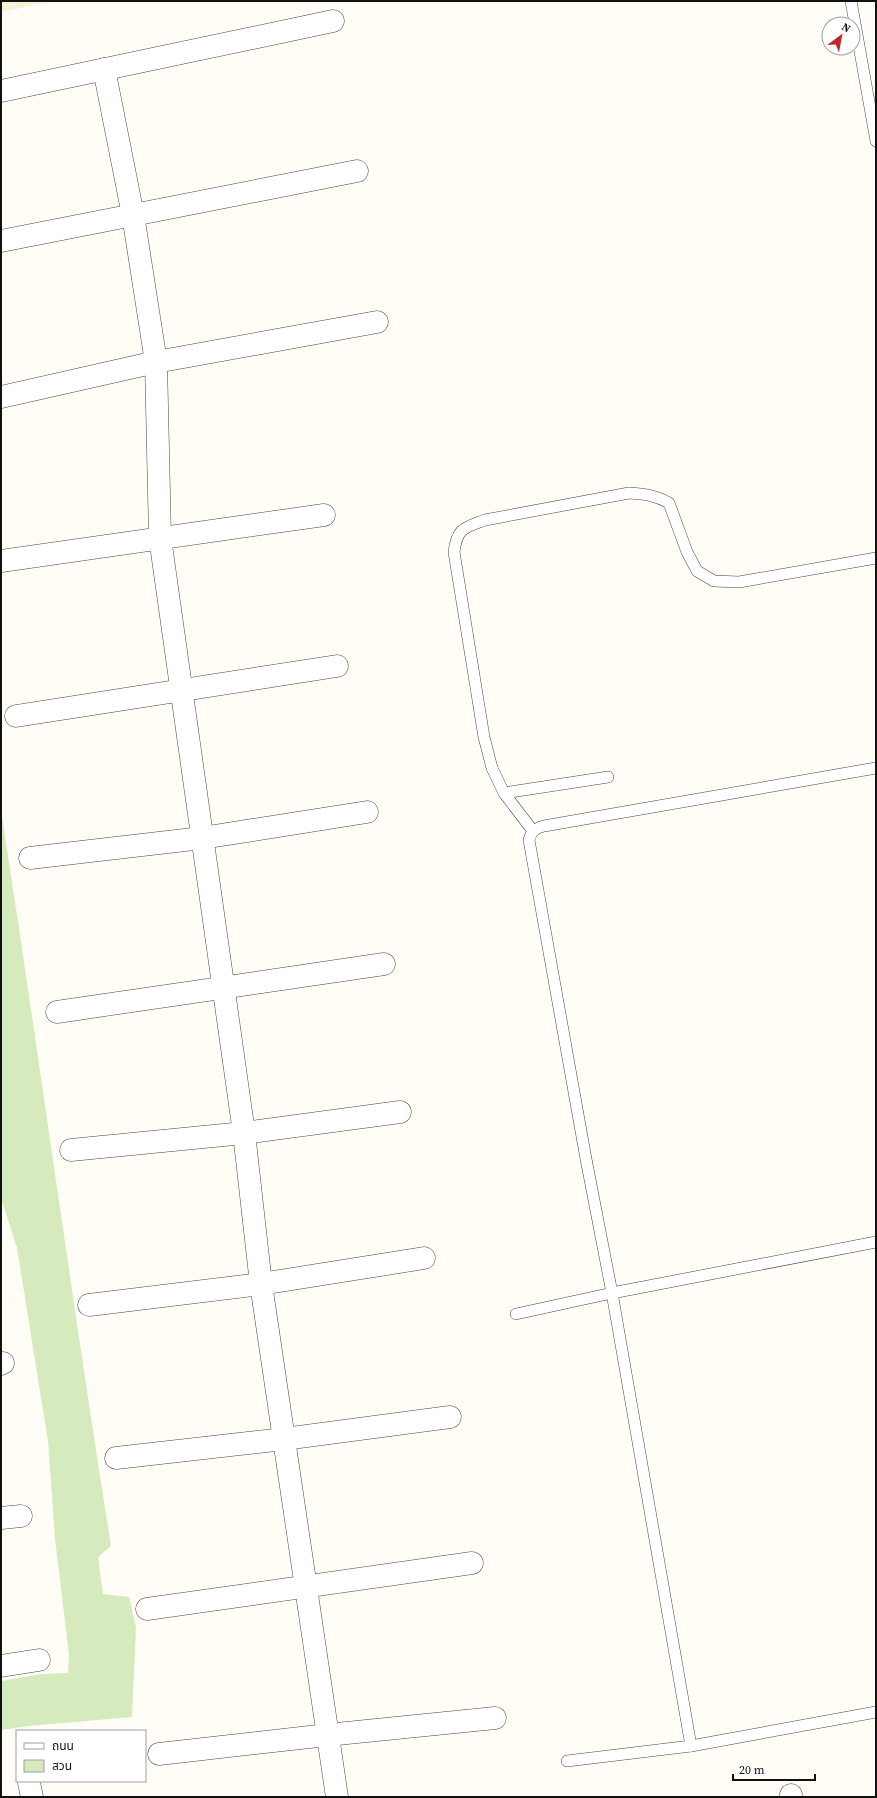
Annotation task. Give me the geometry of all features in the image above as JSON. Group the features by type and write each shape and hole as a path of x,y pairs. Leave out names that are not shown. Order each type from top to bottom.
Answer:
{"street":[{"path":"1,91 333,21"},
{"path":"104,69 133,215 156,362 160,538 244,1133 261,1284 337,1797"},
{"path":"1,241 357,171"},
{"path":"1,396 156,362 377,322"},
{"path":"1,561 324,515"},
{"path":"16,716 337,666"},
{"path":"30,858 202,838 367,812"},
{"path":"57,1012 384,964"},
{"path":"72,1150 244,1133 400,1112"},
{"path":"89,1305 261,1284 424,1258"},
{"path":"116,1458 284,1439 450,1417"},
{"path":"147,1609 472,1563"},
{"path":"1,1666 39,1660"},
{"path":"159,1754 495,1718"}],"lane":[{"path":"851,1 876,141"},
{"path":"533,830 504,793 492,768 484,737 454,552 456,538 460,531 485,520 629,494 643,494 657,496 669,503 687,552 697,571 714,580 739,582 876,558"},
{"path":"691,1746 612,1293 586,1160 528,840 533,830 544,826 876,768"},
{"path":"504,793 608,777"},
{"path":"516,1314 612,1293 876,1242"},
{"path":"567,1761 691,1746 876,1712"}],"shaded area":[{"path":"1,1 54,1 1,12"}],"green space":[{"path":"1,810 111,1546 98,1557 103,1594 129,1597 136,1627 132,1717 28,1726 1,1730 1,1681 42,1674 68,1673 69,1655 55,1539 48,1441 17,1248 2,1201"}]}
